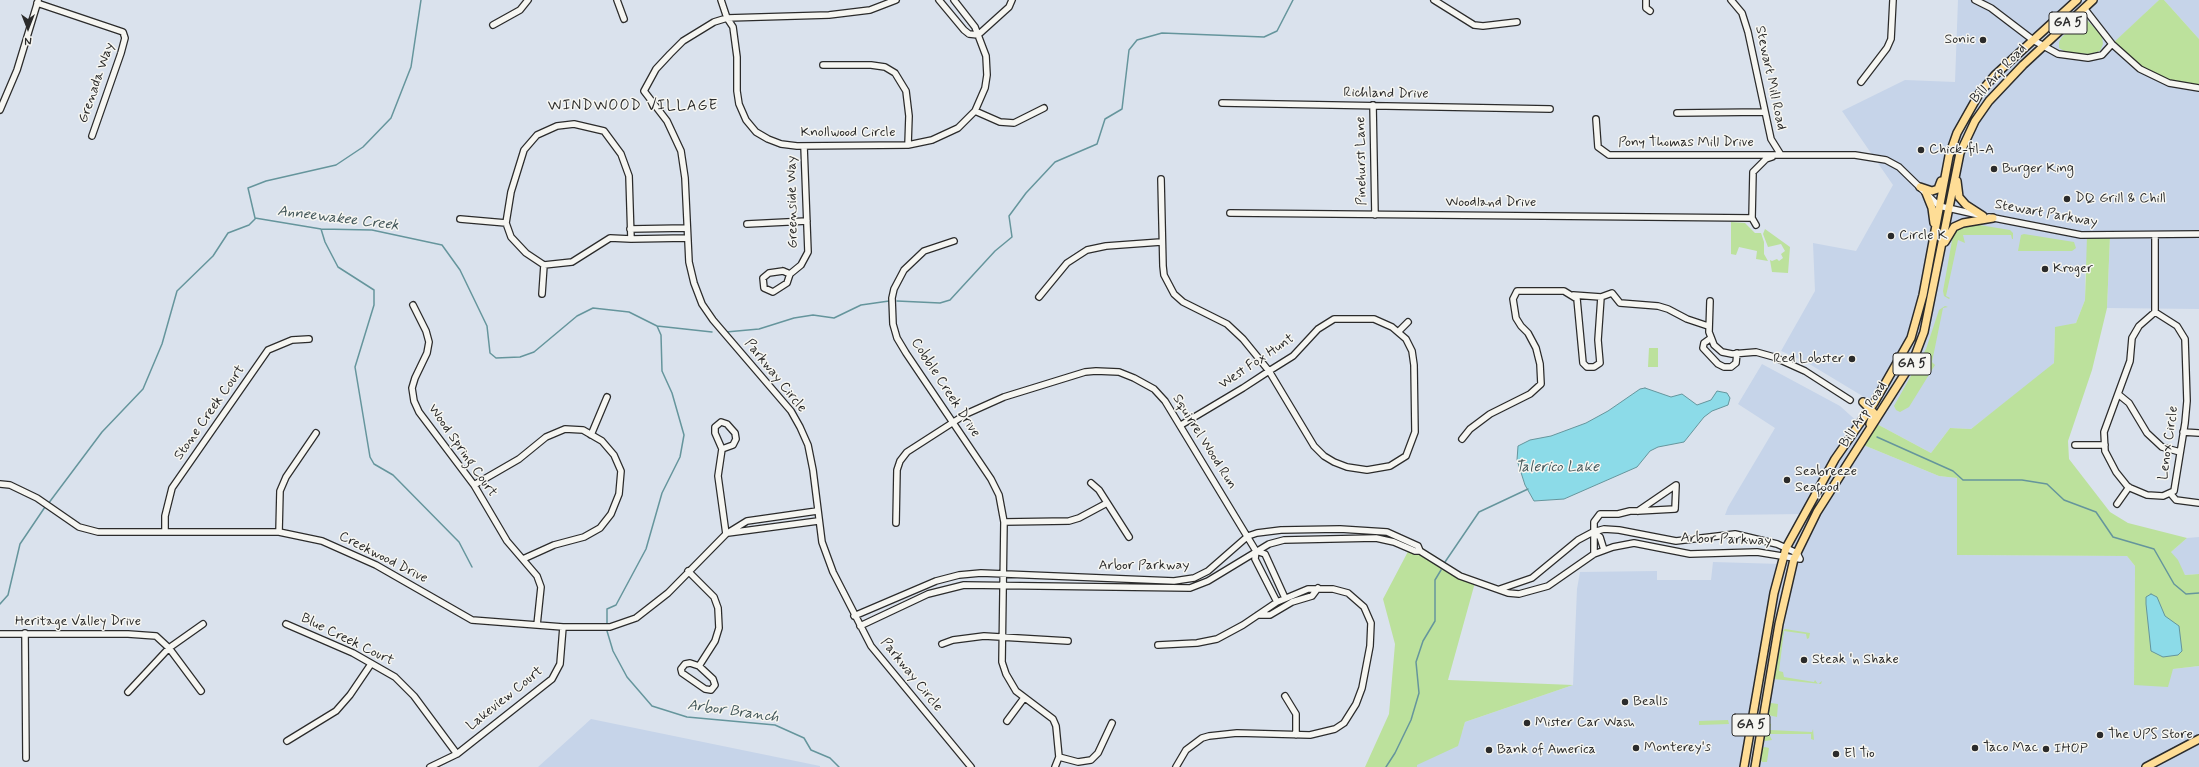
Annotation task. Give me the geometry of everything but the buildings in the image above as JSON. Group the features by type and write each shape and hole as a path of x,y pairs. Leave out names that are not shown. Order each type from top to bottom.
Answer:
{"main road":[{"name":"Bill Arp Road","path":"1744,767 1774,593 1785,551 1835,459 1870,408 1911,338 1919,311 1949,156 1957,133 1979,94 1995,75 2076,0"},
{"name":"Bill Arp Road","path":"1755,767 1779,624 1795,556 1817,512 1913,361 1924,332 1960,154 1975,121 1989,101 2043,46 2093,0"},
{"path":"1923,190 1931,191 1938,189 1949,156"},
{"path":"1956,176 1959,196 1966,205 1983,216"},
{"path":"1923,190 1932,208 1935,231"},
{"path":"1942,247 1954,227 1963,223 1994,218"},
{"path":"1863,402 1874,413 1874,417 1865,437"},
{"path":"2146,767 2199,739"}],"street":[{"path":"493,25 520,10 528,0"},
{"path":"617,0 624,19"},
{"name":"Knollwood Circle","path":"721,0 727,18 733,27 737,57 739,104 746,120 756,132 768,139 781,144 804,146 908,145 944,136 958,128 975,110 985,88 987,75 986,56 975,26 954,0"},
{"path":"727,18 829,15 870,10 896,0"},
{"path":"939,0 964,30 969,34 978,35 1008,7 1012,0"},
{"path":"1434,0 1474,24 1483,26 1517,22"},
{"path":"1646,0 1646,8 1650,11"},
{"name":"Stewart Mill Road","path":"1731,0 1742,13 1748,32 1771,139 1780,155"},
{"path":"1860,82 1887,48 1891,38 1893,0"},
{"path":"1975,0 1991,8 2033,40 2058,54 2088,58 2102,55 2112,44"},
{"path":"0,110 17,70 38,2"},
{"name":"Grenada Way","path":"38,2 123,32 125,38 121,53 92,136"},
{"path":"2084,8 2112,44 2140,69 2169,83 2199,88"},
{"name":"Parkway Circle","path":"727,18 714,22 683,41 656,69 644,90 645,94 668,121 681,151 685,178 687,238 692,276 702,304 713,320 791,411 800,427 808,445 813,470 818,521 822,542 833,572 854,616 871,646 971,767"},
{"path":"824,65 885,67 895,73 906,91 909,116 908,145"},
{"name":"Richland Drive","path":"1222,103 1550,109"},
{"name":"Pinehurst Lane","path":"1373,105 1375,215"},
{"path":"975,110 1000,122 1014,123 1044,108"},
{"path":"1677,113 1764,112"},
{"name":"Pony Thomas Mill Drive","path":"1596,119 1598,146 1609,155 1780,155"},
{"path":"630,239 629,176 621,154 604,132 574,124 557,126 537,135 524,150 511,192 506,223 511,238 526,253 544,264 572,262 610,238 630,239 687,238"},
{"name":"Greenside Way","path":"790,274 801,264 808,252 804,146"},
{"path":"1756,225 1752,218 1753,172 1766,159 1780,155 1872,156 1899,167 1939,206"},
{"path":"1161,179 1161,242 1164,275 1174,294 1183,302 1226,324 1236,331 1269,371 1314,446 1324,456 1334,462 1347,467 1377,470 1390,466 1406,456 1415,432 1414,365 1412,351 1406,339 1399,331 1408,322"},
{"name":"Stewart Parkway","path":"1939,206 2081,235 2199,234"},
{"name":"Woodland Drive","path":"1230,213 1752,218"},
{"path":"460,219 506,223"},
{"path":"747,224 807,221"},
{"path":"630,229 687,228"},
{"path":"2155,235 2155,312"},
{"name":"Cobble Creek Drive","path":"954,241 924,251 910,263 894,289 891,314 897,338 952,423 991,479 999,495 1004,522 1004,586 1001,638 1002,662 1006,674 1016,691 1052,720 1058,734 1059,757"},
{"path":"1039,297 1067,263 1087,250 1106,246 1161,242"},
{"path":"542,294 544,264"},
{"path":"782,271 790,274 787,283 782,288 772,292 764,288 763,278 769,273 782,271"},
{"path":"1462,440 1470,429 1490,414 1530,394 1541,384 1540,364 1536,348 1528,333 1516,318 1514,294 1520,290 1564,291 1573,295 1601,297 1612,293 1615,299 1620,303 1668,309 1687,320 1708,326"},
{"path":"1573,295 1578,303 1583,363 1587,367 1594,367 1600,363 1598,340 1601,297"},
{"path":"1710,300 1708,326 1714,345 1722,352 1737,354 1756,352 1774,357 1805,371 1850,400"},
{"name":"Wood Spring Court","path":"413,306 426,331 429,342 427,353 412,388 414,401 418,412 474,485 507,541 537,576 540,587 537,624"},
{"name":"Lenox Circle","path":"2155,312 2177,326 2185,339 2187,401 2183,432 2174,491 2163,496 2148,496 2129,487 2116,472 2105,451 2104,432 2130,361 2132,338 2139,326 2155,312"},
{"name":"West Fox Hunt","path":"1181,425 1293,356 1325,324 1334,319 1374,319 1384,322 1399,331"},
{"path":"1711,338 1704,343 1703,348 1718,364 1728,368 1734,365 1737,354"},
{"name":"Stone Creek Court","path":"165,532 165,516 172,488 268,350 292,340 309,339"},
{"name":"Squirrel Wood Run","path":"896,523 897,470 900,461 907,452 979,407 1004,397 1063,378 1096,371 1119,372 1134,378 1154,390 1165,401 1181,425 1256,551"},
{"path":"2118,394 2129,403 2147,433 2162,447 2180,452"},
{"path":"592,435 607,397"},
{"path":"722,449 733,445 736,439 735,433 731,428 727,424 721,422 715,427 715,433 722,449 718,476 726,534 818,521"},
{"path":"474,485 519,460 536,444 559,430 573,428 583,430 602,441 614,455 621,471 619,494 611,514 594,532 554,545 523,559"},
{"path":"2183,432 2199,433"},
{"path":"279,532 280,491 286,477 316,433"},
{"path":"2075,446 2105,445"},
{"path":"1091,483 1099,490 1129,537"},
{"name":"Creekwood Drive","path":"0,484 10,485 37,498 78,527 98,532 279,532 322,541 376,565 472,620 563,627 610,627 636,618 668,593 726,534 746,521 817,512"},
{"path":"1594,554 1594,522 1600,514 1675,509 1676,485 1638,511"},
{"path":"2117,504 2129,487"},
{"path":"2170,493 2176,500 2199,503"},
{"path":"1004,522 1069,521 1079,518 1106,503"},
{"name":"Arbor Parkway","path":"1500,588 1532,578 1578,540 1604,529 1619,530 1676,541 1735,534 1760,538 1795,556"},
{"name":"Arbor Parkway","path":"854,616 936,581 959,575 1003,574 1184,580 1204,575 1248,536 1257,533 1287,530 1377,530 1402,538 1418,546 1420,551"},
{"path":"1594,532 1600,537 1604,550"},
{"name":"Arbor Parkway","path":"860,626 914,599 943,588 964,585 1190,588 1208,581 1256,551 1276,541 1376,538 1394,542 1415,551 1420,551 1460,576 1500,588 1508,593 1519,594 1548,586 1594,554 1604,550 1634,543 1690,554 1785,551"},
{"path":"1277,602 1255,559 1256,551 1265,554 1285,598"},
{"path":"688,571 711,593 718,608 719,628 716,641 699,666"},
{"path":"1258,615 1270,615 1292,602 1312,596 1318,588"},
{"path":"1158,646 1197,643 1217,639 1277,602 1302,591 1318,588 1348,593 1364,607 1371,622 1370,646 1362,688 1356,704 1344,722 1335,729 1322,734 1296,735 1237,733 1209,736 1202,738 1186,750 1176,767"},
{"path":"128,692 169,648 203,624"},
{"name":"Blue Creek Court","path":"286,624 353,653 395,677 414,696 457,754"},
{"name":"Lakeview Court","path":"430,767 457,754 552,679 560,664 563,627"},
{"name":"Heritage Valley Drive","path":"0,634 148,634 156,636 169,648 201,691"},
{"path":"25,634 26,758"},
{"path":"942,644 972,638 1068,641"},
{"path":"690,663 699,666 713,679 715,685 711,690 705,689 682,673 682,669 685,664 690,663"},
{"path":"287,741 336,711 350,695 370,664"},
{"path":"1285,696 1296,714 1296,735"},
{"path":"1007,721 1024,698"},
{"path":"1055,767 1059,757 1078,762 1091,760 1098,753 1112,723"}],"shaded area":[{"path":"1958,0 2159,0 2113,44 2199,88 2199,309 2107,308 2110,237 2085,272 2085,300 2076,323 2055,328 2054,363 2042,374 1971,429 1950,428 1931,453 1875,423 1861,444 1939,476 1957,478 1957,555 2127,556 2135,566 2134,685 2173,669 2199,666 2199,767 1408,767 1462,732 1465,722 1573,685 1577,589 1580,572 1657,571 1657,580 1711,580 1713,562 1781,564 1803,514 1725,515 1728,507 1775,428 1738,404 1762,364 1840,406 1860,424 1874,403 1806,362 1781,351 1815,291 1813,243 1856,251 1893,185 1842,111 1905,80 1955,82"},
{"path":"2164,0 2199,0 2199,39"},
{"path":"2199,537 2199,574 2185,575 2171,552 2187,538"},
{"path":"591,719 820,766 820,767 538,767"}],"green space":[{"path":"2159,0 2164,0 2199,39 2199,86 2178,84 2147,73 2112,44"},
{"path":"2080,20 2087,20 2102,36 2103,44 2100,51 2090,54 2068,53 2059,48 2059,42 2062,37"},
{"path":"1731,222 1745,223 1755,233 1761,233 1764,242 1764,254 1768,261 1756,259 1757,251 1739,247 1736,255 1731,254"},
{"path":"1967,223 2010,230 2013,233 2013,239 2011,235 1963,235 1965,243 1958,240 1946,296 1950,298 1949,299 1944,296 1943,291 1953,235 1957,229"},
{"path":"1765,229 1790,247 1788,273 1772,272 1770,260 1772,261 1777,259 1779,261 1783,258 1781,254 1785,251 1781,244 1768,247 1763,234"},
{"path":"2024,234 2074,242 2076,248 2072,251 2018,251 2021,235"},
{"path":"2087,236 2110,236 2107,308 2092,370 2068,441 2069,459 2110,512 2128,523 2187,538 2171,552 2178,560 2185,575 2199,574 2199,666 2173,669 2168,687 2134,685 2135,566 2127,556 1957,555 1957,478 1939,476 1861,444 1875,423 1931,453 1950,428 1971,429 2054,363 2055,327 2076,323 2085,300"},
{"path":"1945,306 1948,307 1943,308 1932,362 1935,365 1909,407 1900,412 1896,410 1894,406 1926,349 1939,310"},
{"path":"1649,348 1658,348 1658,367 1648,367"},
{"path":"1413,542 1465,575 1476,579 1448,680 1573,685 1465,722 1458,746 1417,765 1417,767 1365,767 1389,714 1395,644 1383,599"},
{"path":"1785,629 1810,633 1809,638 1807,639 1806,634 1784,631 1779,671 1783,672 1784,677 1814,682 1815,680 1818,684 1774,679 1781,632"},
{"path":"1769,704 1778,704 1777,717 1768,715"},
{"path":"1728,720 1729,724 1699,725 1699,721"},
{"path":"1768,723 1771,724 1770,730 1812,732 1813,729 1814,740 1811,739 1811,734 1769,734 1772,740 1765,741 1763,738 1765,725"},
{"path":"1761,748 1769,748 1767,762 1762,762 1760,759"}],"water":[{"name":"Talerico Lake","path":"1645,388 1671,397 1682,394 1697,405 1711,400 1717,391 1727,393 1730,398 1728,405 1712,411 1704,417 1684,442 1658,447 1650,451 1637,467 1564,499 1534,501 1525,485 1517,460 1518,446 1530,440 1551,436 1586,423 1608,411 1640,389"},
{"path":"2151,594 2157,597 2165,616 2179,626 2182,651 2178,655 2163,657 2151,651 2146,597"}],"waterway":[{"name":"Anneewakee Creek","path":"255,218 248,188 266,181 336,165 363,147 391,118 411,67 421,0"},
{"path":"897,301 940,303 950,300 995,251 1012,237 1009,216 1026,193 1055,162 1097,144 1105,119 1122,109 1129,50 1137,40 1162,33 1264,37 1277,31 1293,0"},
{"name":"Anneewakee Creek","path":"255,218 321,229 372,230 442,245 460,270 487,326 490,353 496,358 520,357 534,352 577,316 593,308 629,312 657,326 661,335 662,371 672,393 684,435 680,457 662,493 646,549 616,605 607,609 607,623"},
{"path":"48,504 102,432 143,389 162,344 177,291 213,256 228,233 249,225 255,219"},
{"path":"321,229 325,242 338,267 374,290 374,305 355,367 370,457 374,464 393,475 459,542 472,567"},
{"path":"726,332 759,329 794,318 813,315 834,318 861,305 889,301"},
{"path":"657,326 712,332"},
{"name":"Arbor Branch","path":"1877,437 1953,471 1963,480 2022,480 2047,484 2064,500 2096,512 2113,537 2154,549 2174,584 2186,594 2199,593"},
{"name":"Arbor Branch","path":"1445,562 1479,512 1528,489"},
{"path":"0,604 8,595 20,544 45,507"},
{"name":"Arbor Branch","path":"1386,767 1395,753 1411,720 1419,693 1416,662 1423,641 1435,621 1435,580 1441,570"},
{"name":"Arbor Branch","path":"607,631 613,651 627,677 652,706 687,717 775,725 804,738 811,750 830,758 839,767"}],"place":[{"name":"Sonic","path":"1983,40"},
{"name":"Chick-fil-A","path":"1921,150"},
{"name":"Burger King","path":"1994,169"},
{"name":"DQ Grill & Chill","path":"2067,199"},
{"name":"Circle K","path":"1891,236"},
{"name":"Kroger","path":"2045,269"},
{"name":"Red Lobster","path":"1852,359"},
{"name":"Seabreeze Seafood","path":"1787,480"},
{"name":"Steak 'n Shake","path":"1804,660"},
{"name":"Bealls","path":"1625,702"},
{"name":"Mister Car Wash","path":"1527,723"},
{"name":"The UPS Store","path":"2100,735"},
{"name":"Monterey's","path":"1636,748"},
{"name":"Taco Mac","path":"1975,748"},
{"name":"IHOP","path":"2046,749"},
{"name":"Bank of America","path":"1489,750"},
{"name":"El Tio","path":"1836,754"}],"district":[{"name":"WINDWOOD VILLAGE","path":"633,107"}]}
